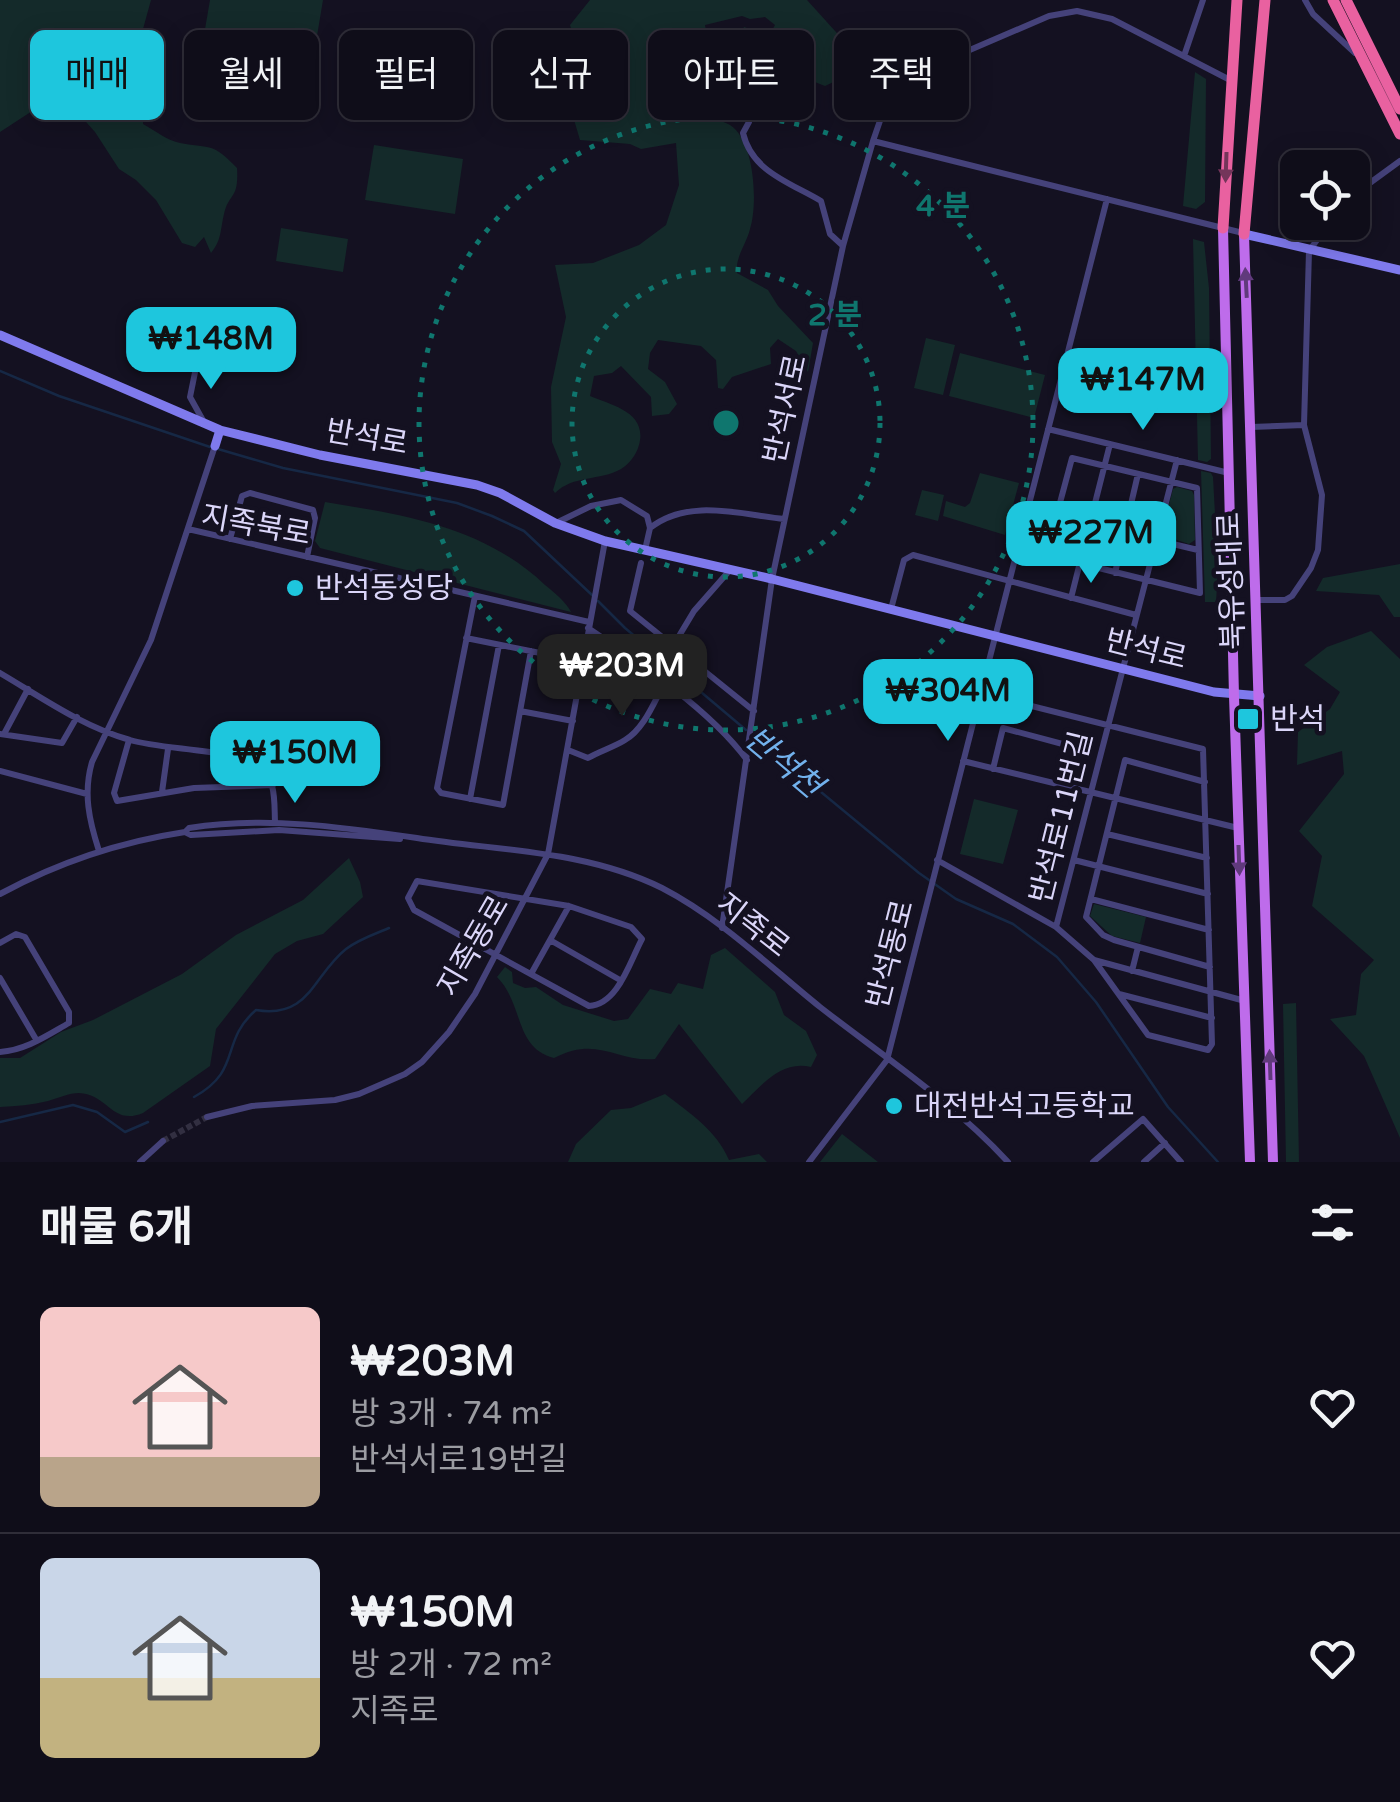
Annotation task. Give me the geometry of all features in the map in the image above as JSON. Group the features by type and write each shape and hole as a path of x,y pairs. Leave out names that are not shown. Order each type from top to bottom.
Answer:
{"highway":[{"name":"북유성대로","path":"1223,228 1236,0"},
{"name":"북유성대로","path":"1244,234 1265,0"},
{"path":"1333,0 1400,136"},
{"path":"1346,0 1400,108"}],"main road":[{"name":"북유성대로","path":"1223,228 1250,1162"},
{"name":"북유성대로","path":"1244,234 1272,1162"}],"street":[{"path":"1184,56 1203,0"},
{"path":"1305,0 1357,56 1400,136"},
{"name":"반석서로","path":"722,928 784,518 843,246 892,82 1065,11 1112,19 1230,80"},
{"path":"749,122 742,133 745,143 776,179 822,202 830,234 843,246"},
{"path":"873,141 1308,251 1400,270"},
{"path":"1370,183 1400,162"},
{"name":"반석동로","path":"887,1060 1107,199"},
{"path":"1257,600 1285,600 1292,596 1316,557 1322,494 1304,425 1308,251 1316,240"},
{"path":"143,348 157,338 177,333 202,338 228,353"},
{"name":"반석로","path":"0,335 205,425 320,455 477,485 555,523 605,541 772,579 1234,696 1260,696"},
{"path":"202,338 190,397 205,425"},
{"path":"1251,427 1304,425"},
{"path":"1048,429 1230,474"},
{"path":"188,529 220,430"},
{"path":"1071,598 1110,444"},
{"path":"1072,458 1104,466 1197,488 1200,593 1046,555 1072,458"},
{"name":"반석로11번길","path":"1176,460 1056,927 1094,960 1148,1035 1208,1050 1212,1044 1212,1018"},
{"path":"1115,573 1138,474"},
{"path":"230,539 242,496 250,493 313,510 316,518 307,557"},
{"path":"555,523 592,506 621,500 647,516 650,528 645,550"},
{"path":"650,528 678,512 693,510 784,518"},
{"name":"지족북로","path":"99,851 87,794 92,762 152,640 188,529 589,625"},
{"path":"1156,540 1199,550"},
{"name":"지족동로","path":"207,1117 252,1106 335,1100 359,1094 422,1062 449,1032 497,954 548,854 605,541"},
{"path":"891,610 908,556 1136,616"},
{"path":"641,562 630,611 754,715"},
{"path":"673,646 694,611 730,570"},
{"path":"474,596 437,788 440,793 503,805 531,651"},
{"path":"589,625 725,732 748,761"},
{"path":"466,638 554,656"},
{"path":"470,799 500,645"},
{"path":"0,672 106,732 168,749 258,766 273,785 274,822"},
{"path":"568,750 588,758 607,746 624,742 664,684"},
{"path":"28,689 2,734 62,743 77,718"},
{"path":"980,692 1204,749 1212,1018 1118,994"},
{"path":"520,711 573,721"},
{"path":"994,769 1003,728 1070,746 1075,756 1066,787"},
{"path":"129,740 114,798 122,801 162,792 273,785"},
{"path":"162,792 168,749"},
{"path":"962,760 1238,828"},
{"path":"1205,782 1125,760 1086,917 1103,935 1210,966"},
{"path":"0,771 87,794"},
{"name":"지족로","path":"185,832 210,824 274,822 417,838 595,863 660,887 722,928 960,1118 1008,1162"},
{"name":"지족로","path":"0,894 42,872 99,851 142,838 185,832 278,830 381,840 417,838"},
{"path":"1107,834 1207,858"},
{"path":"937,860 1056,927"},
{"path":"1073,860 1208,894"},
{"path":"417,881 526,898 569,906 631,927 642,939 608,1001 589,1006 414,910 408,898 417,881"},
{"path":"1091,899 1209,930"},
{"path":"531,974 569,906"},
{"path":"0,943 16,934 25,937 69,1012 69,1023 20,1050 0,1052"},
{"path":"550,940 620,980"},
{"path":"1132,971 1138,947"},
{"name":"반석로11번길","path":"1094,960 1245,1001"},
{"path":"0,978 37,1041"},
{"path":"809,1162 887,1060"},
{"path":"1094,1162 1143,1118 1181,1162"},
{"path":"140,1162 164,1141"},
{"path":"1144,1162 1164,1143"}],"green space":[{"path":"0,0 151,0 143,30 30,30 30,112 0,132"},
{"path":"210,0 323,0 318,30 205,30"},
{"path":"590,0 807,0 834,30 834,82 825,86 814,82 814,30 772,30 775,25 765,17 742,16 705,25 706,30 648,30 648,120 717,120 730,125 745,144 754,189 752,218 737,273 768,290 813,343 808,372 796,351 778,339 770,348 771,364 732,377 723,389 718,388 716,360 701,346 658,340 650,353 648,369 665,382 677,404 669,414 652,416 651,397 621,366 612,373 594,376 590,396 633,417 640,434 639,445 621,469 570,483 555,493 561,464 552,442 551,387 566,317 555,265 593,263 639,245 666,225 679,185 676,143 641,149 630,144 580,140 574,120 628,120 628,30 571,30 570,25"},
{"path":"1195,72 1206,79 1205,202 1196,209 1183,206"},
{"path":"84,120 143,120 143,124 175,142 216,150 237,168 235,191 211,253 204,237 195,247 182,243 156,200 119,169"},
{"path":"374,145 463,159 455,214 365,200"},
{"path":"281,228 348,239 343,272 276,261"},
{"path":"1193,239 1204,242 1209,288 1211,459 1207,462 1198,460"},
{"path":"926,338 955,345 943,395 914,388"},
{"path":"960,353 1045,375 1034,418 949,396"},
{"path":"1201,471 1213,477 1216,602 1205,602"},
{"path":"980,473 1019,483 1005,535 943,516 946,501 965,507 970,503"},
{"path":"1177,487 1194,495 1195,540 1189,544 1162,532 1173,489"},
{"path":"922,490 944,495 938,521 915,515"},
{"path":"325,502 414,519 470,537 521,565 571,612 320,548 315,541"},
{"path":"1400,564 1400,617 1394,617 1379,595 1316,591 1323,578"},
{"path":"1371,631 1400,659 1400,1138 1364,1056 1330,1019 1356,1015 1361,974 1374,960 1312,906 1322,856 1299,831 1344,774 1342,751 1297,765 1298,732 1330,709 1340,692 1304,665 1327,647"},
{"path":"974,799 1018,810 1003,864 960,854"},
{"path":"349,858 363,897 323,934 297,941 275,954 216,1029 210,1066 133,1116 124,1116 97,1098 79,1093 0,1107 0,1058 20,1058 61,1032 93,1020 182,974 236,935 303,900"},
{"path":"1094,904 1146,917 1140,943 1112,936 1090,916"},
{"path":"725,948 775,992 784,1015 806,1031 817,1055 811,1067 781,1071 742,1104 679,1024 655,1059 595,1049 554,1058 541,1053 526,1035 506,988 497,977 505,967 512,972 513,983 536,987 563,1005 614,1021 628,1019 650,989 671,994 678,983 703,989 711,955"},
{"path":"1296,1003 1299,1162 1286,1162 1283,1004"},
{"path":"665,1094 710,1131 729,1160 759,1154 767,1162 568,1162 576,1144 611,1110 631,1108"},
{"path":"842,1134 878,1162 820,1162"}],"waterway":[{"name":"반석천","path":"0,371 59,396 210,447"},
{"name":"반석천","path":"218,449 283,468 457,503 492,516 524,531 592,595"},
{"name":"반석천","path":"598,601 746,730"},
{"name":"반석천","path":"752,735 919,873 956,899 1013,924 1057,957 1096,1002 1168,1107 1218,1162"},
{"path":"194,1097 219,1077 238,1033 256,1010 274,1011 300,1002 346,949 389,928"},
{"path":"0,1122 73,1105 97,1112 125,1132 148,1122"}],"tunnel":[{"path":"163,1141 207,1117"}],"place":[{"name":"반석동성당","path":"295,588"},
{"name":"반석","path":"1248,719"},
{"name":"대전반석고등학교","path":"894,1106"}]}
